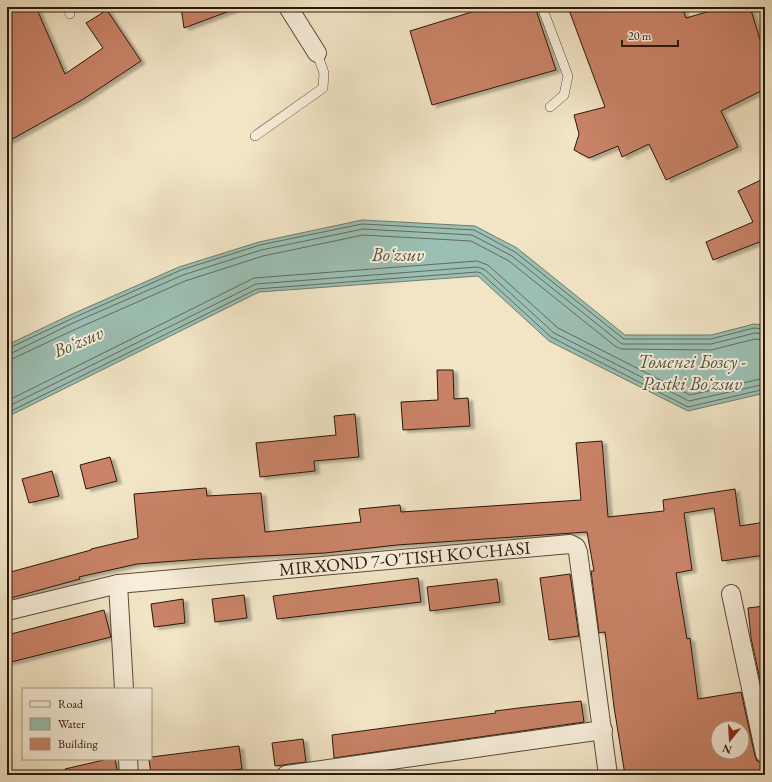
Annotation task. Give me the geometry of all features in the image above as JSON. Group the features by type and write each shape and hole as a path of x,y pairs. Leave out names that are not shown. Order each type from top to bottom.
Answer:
{"street":[{"path":"288,7 317,53"},
{"name":"MIRXOND 7-O'TISH KO'CHASI","path":"7,611 118,584 570,544 576,546 578,552 608,775"},
{"path":"118,584 124,688"},
{"path":"732,594 765,754"},
{"path":"286,775 602,730"},
{"path":"128,760 129,775"}],"lane":[{"path":"542,7 568,76 564,95 550,107"},
{"path":"255,136 323,88 324,73 317,53"}],"water":[{"name":"Төменгі Бозсу - Pastki Boʻzsuv","path":"362,220 475,226 517,248 625,335 711,335 754,324 765,325 765,393 688,411 549,341 478,276 259,292 7,417 7,345 70,315 179,267 259,242"}],"building":[{"path":"7,7 36,7 65,74 103,48 86,23 107,10 141,61 82,100 7,142"},
{"path":"181,7 235,7 235,9 184,28"},
{"path":"488,7 535,7 556,70 432,105 410,31"},
{"path":"578,7 682,7 686,18 724,7 750,7 765,56 765,89 721,111 738,147 666,180 649,144 622,157 618,146 589,158 574,150 579,134 574,115 605,107 569,10"},
{"path":"765,178 765,246 762,241 713,260 706,242 753,222 738,191"},
{"path":"437,370 453,370 454,399 468,398 470,426 403,430 401,402 438,400"},
{"path":"355,414 359,457 314,461 315,471 260,477 256,443 336,435 334,416"},
{"path":"602,441 608,517 664,511 663,500 735,489 740,526 765,522 765,555 722,561 714,508 684,513 692,570 676,573 687,639 690,638 698,699 741,692 747,720 710,720 710,760 750,760 750,733 757,761 765,764 765,775 625,775 614,707 605,632 599,633 591,571 594,571 587,532 397,545 325,553 137,564 79,577 80,579 7,599 7,573 91,549 138,538 134,494 206,488 207,496 261,493 265,532 361,522 359,509 400,505 401,512 581,500 576,443"},
{"path":"110,457 117,481 86,489 80,465"},
{"path":"52,471 59,496 29,503 22,479"},
{"path":"570,574 579,636 549,640 540,578"},
{"path":"418,578 421,602 277,619 273,596"},
{"path":"497,579 500,602 430,611 427,587"},
{"path":"244,595 247,618 215,622 212,599"},
{"path":"183,599 185,623 154,627 151,604"},
{"path":"765,606 765,703 751,638 748,608"},
{"path":"104,610 111,637 7,663 7,635"},
{"path":"581,701 584,722 334,758 332,735 496,713 495,711"},
{"path":"303,739 306,762 275,766 272,743"},
{"path":"239,746 242,769 195,775 151,775 149,760 152,760 152,757"},
{"path":"104,760 115,760 118,775 66,775 65,769"}],"water label":[{"name":"Boʻzsuv","path":"398,254"},
{"name":"Boʻzsuv","path":"78,341"}]}
